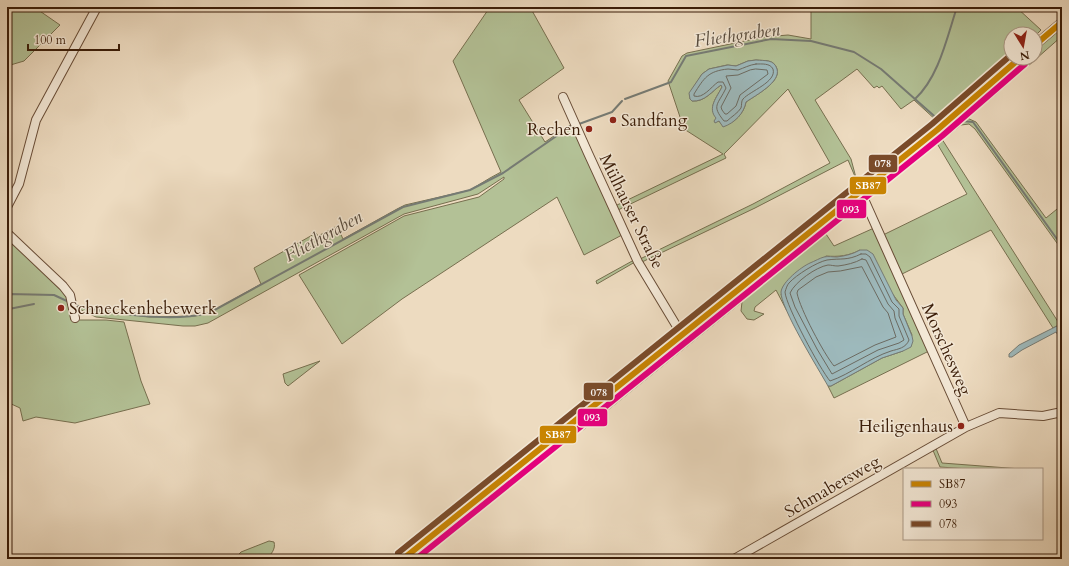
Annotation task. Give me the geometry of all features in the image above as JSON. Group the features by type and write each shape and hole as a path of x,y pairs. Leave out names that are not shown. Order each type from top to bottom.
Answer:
{"street":[{"path":"7,207 19,184 36,120 97,7"},
{"path":"1043,38 1062,22"},
{"path":"403,559 862,191 937,130 1011,66"},
{"name":"Mülhauser Straße","path":"563,97 638,262 682,335"},
{"name":"Morschesweg","path":"862,191 863,197 966,428"},
{"path":"7,234 63,286 70,295 75,318"},
{"path":"966,428 1000,413 1043,416 1062,412"},
{"name":"Schmabersweg","path":"734,559 966,428"}],"green space":[{"path":"7,7 34,7 60,25 24,61 7,66"},
{"path":"490,7 530,7 564,68 519,100 545,142 572,124 635,262 597,284 596,281 634,260 622,235 584,255 557,197 402,299 342,344 299,275 404,216 479,197 504,179 504,177 478,194 404,214 208,323 195,326 183,326 96,317 75,307 74,304 86,308 149,317 195,316 209,313 261,284 254,268 316,233 318,236 337,226 343,239 405,205 470,190 501,172 453,61"},
{"path":"811,7 1016,7 1037,26 1003,26 1003,66 1006,66 940,124 867,183 863,183 938,122 914,100 901,109 882,86 879,88 877,86 874,88 857,69 815,100 851,159 857,181 848,160 755,208 642,262 682,328 678,325 639,259 615,206 723,154 684,129 668,81 682,56 687,53 764,37 788,35 811,39","holes":["748,61 769,61 776,66 777,74 775,79 767,88 746,102 741,114 727,125 723,126 719,121 714,121 717,118 714,114 713,106 722,87 721,85 701,100 692,101 690,99 690,93 702,74 709,69 727,65 736,66","788,89 830,163 753,204 640,259 618,210 726,158 724,154"]},
{"path":"1062,26 1062,36 1043,53 1043,42"},
{"path":"1016,66 1028,66 967,118 976,122 1046,218 1062,205 1062,250 975,129 969,124 961,125 950,134 945,132 961,118 959,115"},
{"path":"940,136 1062,328 1062,333 1057,326 1053,328 991,230 900,275 883,235 967,194 935,140"},
{"path":"858,187 859,189 757,271 682,328"},
{"path":"857,199 861,201 824,231 834,246 874,228 929,351 834,398 828,386 831,386 882,358 903,351 912,335 903,314 903,308 860,250 843,256 826,256 781,294 787,311 776,290 755,307 754,311 764,314 754,320 747,319 741,311 742,302 419,559 408,559 684,339"},
{"path":"7,237 70,299 71,320 106,320 124,322 141,381 150,404 75,423 36,417 23,421 20,408 7,402"},
{"path":"677,332 586,408 398,559 393,559"},
{"path":"320,361 288,386 285,383 283,374"},
{"path":"935,446 942,463 1008,468 940,467 932,448"},
{"path":"269,541 274,542 274,547 267,559 240,559 239,554 241,552"}],"water":[{"path":"748,61 769,61 774,64 777,69 777,74 775,79 767,88 746,102 741,114 731,123 723,127 719,121 715,123 714,121 716,118 712,110 714,102 722,87 721,85 701,100 692,101 690,99 689,93 702,74 709,69 728,65 736,66"},
{"path":"860,250 867,250 873,254 896,300 903,308 903,314 913,341 911,347 882,358 831,386 828,386 793,324 782,300 781,292 788,279 806,265 824,257 843,256"},
{"path":"1057,326 1062,333 1062,341 1056,332 1012,357 1009,357 1009,354 1019,345"}],"waterway":[{"path":"915,99 930,80 936,68 946,43 957,7"},
{"name":"Fliethgraben","path":"625,99 671,82 686,56 771,39 811,41 854,52 881,69 941,122"},
{"name":"Fliethgraben","path":"579,124 612,112 622,101"},
{"path":"948,130 950,132 962,121 973,122 1062,246"},
{"name":"Fliethgraben","path":"75,305 96,310 152,317 186,317 209,313 403,207 470,190 503,173 571,126"},
{"name":"Fliethgraben","path":"7,296 9,294 54,295 69,302"},
{"path":"7,301 9,309 34,304"}],"transit line":[{"name":"SB87","path":"1043,38 1062,22"},
{"name":"078","path":"398,553 932,124 1003,62"},
{"name":"SB87","path":"403,559 937,130 1011,66"},
{"name":"093","path":"416,559 942,136 1023,66"}],"place":[{"name":"Sandfang","path":"613,120"},
{"name":"Rechen","path":"589,129"},
{"name":"Schneckenhebewerk","path":"61,308"},
{"name":"Heiligenhaus","path":"961,426"}]}
